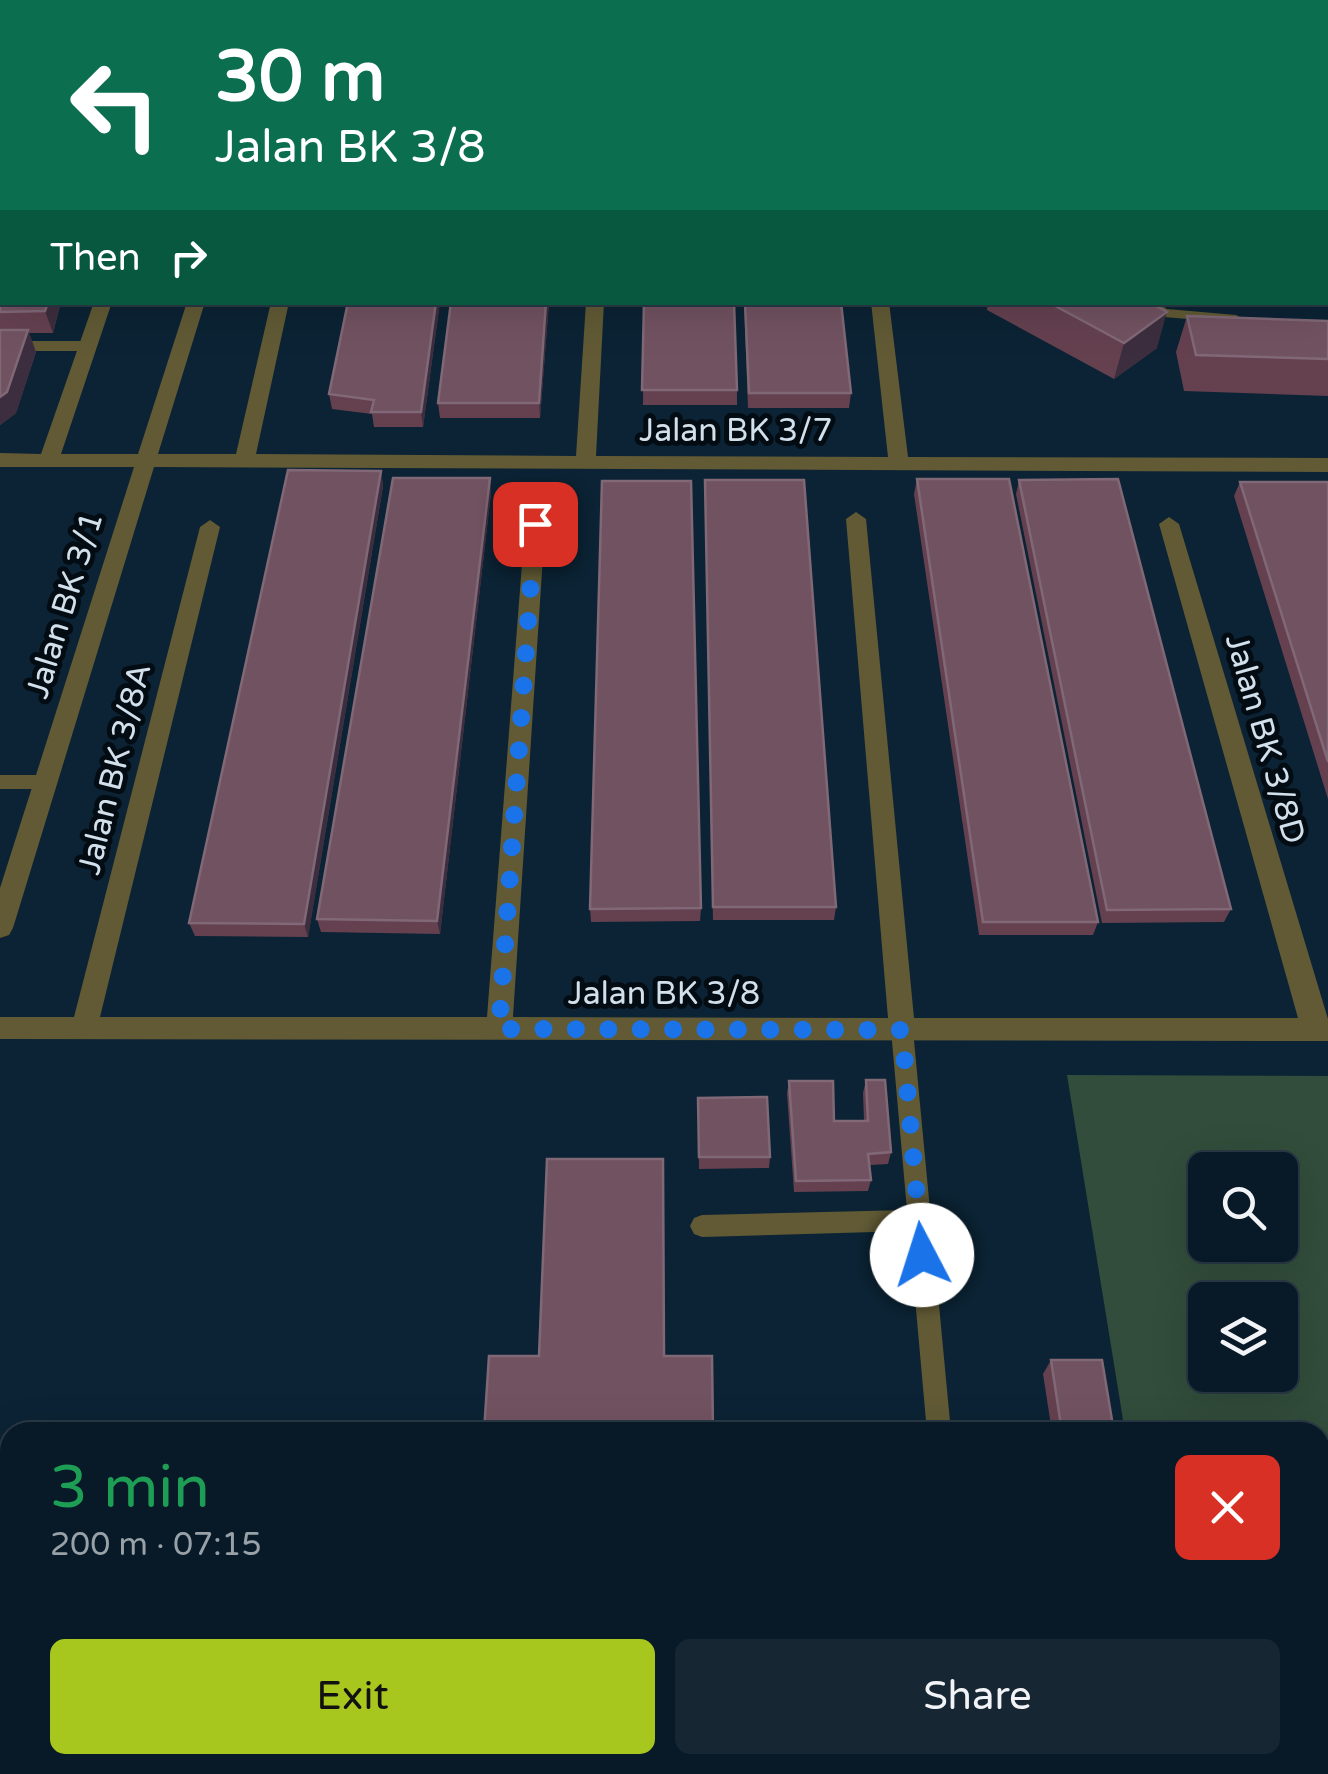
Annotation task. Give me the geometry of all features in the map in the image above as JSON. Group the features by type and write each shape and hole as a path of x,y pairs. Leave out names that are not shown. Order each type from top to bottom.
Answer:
{"street":[{"path":"49,460 102,305"},
{"name":"Jalan BK 3/1","path":"0,928 195,305"},
{"path":"245,459 279,305"},
{"path":"586,461 595,305"},
{"path":"880,305 900,462"},
{"name":"Jalan BK 3/7","path":"0,460 1328,465"},
{"path":"856,520 902,1030"},
{"path":"499,1029 535,524"},
{"name":"Jalan BK 3/8D","path":"1170,524 1321,1030"},
{"name":"Jalan BK 3/8A","path":"84,1028 210,527"},
{"name":"Jalan BK 3/8","path":"0,1028 1321,1030"}],"lane":[{"path":"1149,305 1164,313 1256,321"},
{"path":"0,346 88,346"},
{"path":"0,782 45,782"},
{"path":"902,1030 938,1422"},
{"path":"702,1226 919,1220"}],"green space":[{"path":"1067,1075 1328,1076 1328,1422 1123,1422"}],"building":[{"path":"0,305 47,305 45,311 0,312"},
{"path":"347,305 436,305 421,412 371,412 374,400 329,394"},
{"path":"451,305 546,305 539,403 438,403"},
{"path":"644,305 734,305 737,390 642,390"},
{"path":"745,305 841,305 851,393 749,393"},
{"path":"1054,305 1154,305 1167,312 1124,343"},
{"path":"1187,316 1328,321 1328,359 1196,355"},
{"path":"0,330 28,330 7,392 0,397"},
{"path":"288,470 381,471 304,924 189,923"},
{"path":"393,478 490,478 437,921 317,919"},
{"path":"917,479 1009,479 1098,922 983,922"},
{"path":"1118,479 1231,909 1107,910 1019,480"},
{"path":"705,480 804,480 836,907 713,907"},
{"path":"602,481 691,481 701,908 590,909"},
{"path":"1240,482 1328,482 1328,762"},
{"path":"866,1080 885,1080 891,1152 868,1154 871,1180 796,1181 789,1081 833,1081 834,1121 868,1121"},
{"path":"767,1097 770,1157 699,1157 698,1098"},
{"path":"547,1159 663,1159 664,1356 712,1356 713,1422 485,1422 489,1356 539,1356"},
{"path":"1051,1360 1102,1360 1112,1422 1060,1422"}],"route":[{"path":"535,524 499,1029 902,1030 922,1255"}]}
